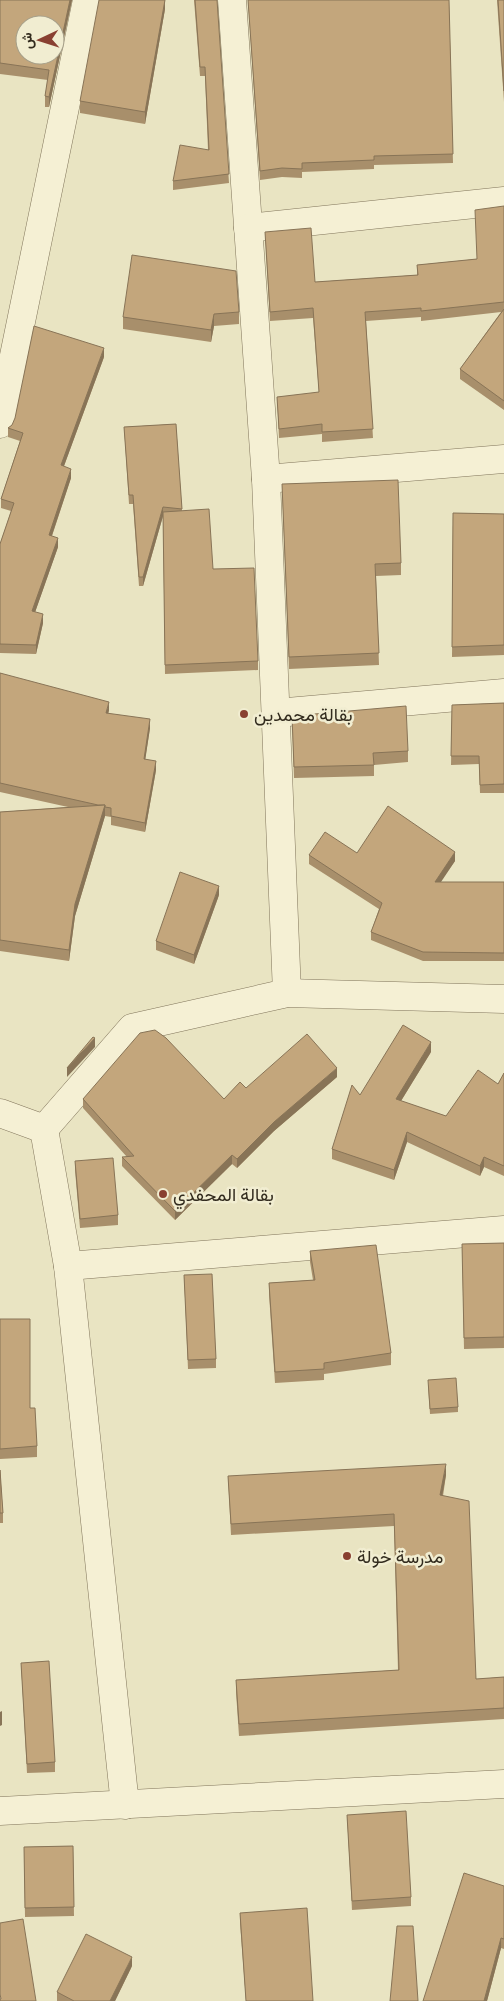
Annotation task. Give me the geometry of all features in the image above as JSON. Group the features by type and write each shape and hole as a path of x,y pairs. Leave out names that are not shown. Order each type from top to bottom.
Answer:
{"street":[{"path":"0,424 87,0"},
{"path":"232,0 266,479 287,993"},
{"path":"248,228 504,201"},
{"path":"266,479 504,459"},
{"path":"276,713 504,693"},
{"path":"44,1129 132,1028 287,993 504,999"},
{"path":"0,1113 44,1129"},
{"path":"44,1129 68,1266 125,1804"},
{"path":"68,1266 504,1230"},
{"path":"0,1811 504,1784"}],"building":[{"path":"0,0 70,0 65,23 65,15 15,15 15,65 56,65 49,97 45,96 49,70 0,63"},
{"path":"99,0 165,0 145,112 80,101"},
{"path":"195,0 217,0 229,174 173,181 180,145 209,150 205,67 200,67"},
{"path":"248,0 449,0 453,154 374,156 374,160 302,163 302,169 282,168 260,171"},
{"path":"498,0 504,0 504,91"},
{"path":"504,206 504,302 421,311 421,308 365,312 373,429 322,432 322,424 279,429 277,397 319,392 313,308 270,312 265,232 311,228 315,282 418,275 417,265 477,259 475,210"},
{"path":"132,255 236,271 239,312 214,314 211,330 123,317"},
{"path":"504,309 504,401 460,369"},
{"path":"34,326 104,348 61,465 71,469 49,535 58,538 32,611 43,614 36,645 0,644 0,544 14,503 1,499 23,433 8,428 12,425 15,418"},
{"path":"176,424 182,509 163,507 143,577 139,577 133,495 129,495 124,427"},
{"path":"398,480 401,563 375,564 379,653 289,657 282,484"},
{"path":"209,509 213,569 254,568 258,661 165,665 163,512"},
{"path":"453,513 504,514 504,645 452,647"},
{"path":"0,673 109,702 106,713 150,719 144,759 156,761 145,823 111,816 111,808 105,807 105,805 0,783"},
{"path":"504,703 504,784 480,785 479,756 451,756 452,705"},
{"path":"406,706 408,751 373,753 374,765 294,767 292,716"},
{"path":"105,805 75,904 69,950 0,940 0,812"},
{"path":"388,806 455,852 435,882 504,882 504,953 423,952 371,932 382,903 309,855 325,832 357,853"},
{"path":"180,872 219,886 194,955 156,941"},
{"path":"403,1025 431,1042 396,1099 446,1116 478,1070 498,1084 504,1073 504,1166 484,1157 480,1166 407,1132 394,1170 332,1149 352,1085 360,1095"},
{"path":"155,1030 166,1038 224,1099 240,1082 246,1088 307,1034 337,1068 274,1122 237,1159 232,1155 175,1211 122,1157 134,1156 83,1099 140,1033"},
{"path":"93,1037 95,1038 67,1068"},
{"path":"113,1158 118,1215 80,1219 75,1161"},
{"path":"504,1243 504,1337 464,1338 462,1244"},
{"path":"376,1245 391,1353 324,1363 324,1369 275,1372 269,1283 315,1280 310,1251"},
{"path":"212,1274 216,1359 188,1360 184,1275"},
{"path":"0,1319 30,1319 30,1408 35,1408 37,1446 0,1449"},
{"path":"456,1378 458,1407 430,1409 428,1380"},
{"path":"446,1464 440,1495 469,1501 476,1679 504,1677 504,1708 239,1724 236,1680 399,1670 394,1514 231,1524 228,1476"},
{"path":"0,1470 3,1513 0,1513"},
{"path":"49,1661 55,1762 27,1764 21,1663"},
{"path":"406,1811 411,1897 352,1901 347,1815"},
{"path":"73,1846 74,1907 25,1908 24,1847"},
{"path":"464,1873 504,1886 504,1939 501,1938 484,2001 423,2001"},
{"path":"307,1908 313,2001 246,2001 240,1913"},
{"path":"23,1919 36,2001 0,2001 0,1923"},
{"path":"397,1926 413,1926 418,2001 390,2001"},
{"path":"86,1934 132,1957 110,2001 74,2001 57,1992"}],"place":[{"name":"بقالة محمدين","path":"244,714"},
{"name":"بقالة المحفدي","path":"163,1194"},
{"name":"مدرسة خولة","path":"347,1556"}]}
